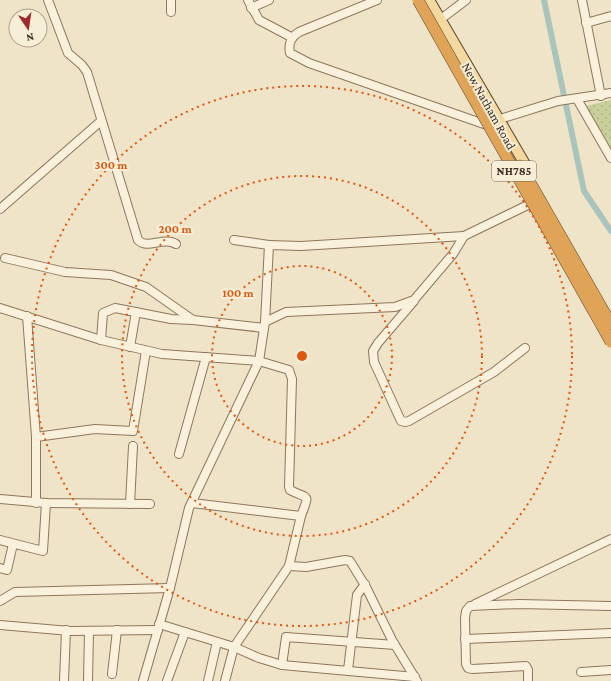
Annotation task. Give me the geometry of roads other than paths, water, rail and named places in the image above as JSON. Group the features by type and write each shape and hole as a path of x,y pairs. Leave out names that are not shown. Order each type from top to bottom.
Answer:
{"highway":[{"name":"NH785","path":"418,0 609,339"},
{"name":"NH785","path":"425,0 611,324"}],"main road":[{"name":"New Natham Road","path":"414,0 528,204 609,339 611,350"},
{"name":"New Natham Road","path":"429,0 611,314"}],"street":[{"path":"48,0 68,53 82,65 87,72 138,240 146,244 169,240 176,244"},
{"path":"171,0 171,12"},
{"path":"269,0 250,4 259,20 291,37"},
{"path":"429,26 466,0"},
{"path":"582,0 601,96"},
{"path":"374,1 298,32 291,37 289,49 293,56 484,124 558,101 601,96 611,93"},
{"path":"586,23 611,16"},
{"path":"573,99 611,158"},
{"path":"0,209 101,122"},
{"path":"234,240 269,245 301,246 464,236 544,197"},
{"path":"464,236 453,254 378,343 373,351 374,362 401,421 409,421 494,372 525,348"},
{"path":"143,681 170,588 192,503 259,361 265,325 269,245"},
{"path":"5,258 65,272 111,275 146,287 193,320"},
{"path":"102,340 103,313 115,308 171,319 265,325 286,312 395,307 414,300"},
{"path":"0,308 102,340 146,351 162,354 259,361 289,370 292,374 289,487 290,490 303,494 306,497 289,566 234,647 225,681"},
{"path":"130,347 136,312"},
{"path":"27,316 36,437 36,503"},
{"path":"36,437 95,429 133,431 146,351"},
{"path":"179,454 206,357"},
{"path":"130,504 133,446"},
{"path":"0,499 36,503 150,504"},
{"path":"0,540 43,551 46,503"},
{"path":"192,503 301,516"},
{"path":"528,681 528,670 526,666 468,668 466,664 465,639 466,611 470,606 611,539"},
{"path":"0,568 7,570 13,544"},
{"path":"289,566 306,567 345,560 354,565 395,645 416,679"},
{"path":"348,670 357,596 365,584"},
{"path":"0,601 15,592 170,588"},
{"path":"470,606 519,604 611,606"},
{"path":"0,625 89,631 159,627 186,632 234,647 259,658 282,665 348,670 416,679"},
{"path":"64,681 66,630"},
{"path":"112,674 117,630"},
{"path":"88,681 89,631"},
{"path":"167,681 186,632"},
{"path":"465,639 611,633"},
{"path":"282,665 286,637 395,645"},
{"path":"208,681 217,642"},
{"path":"581,672 611,670"}],"waterway":[{"path":"544,0 584,191 611,231"}]}
